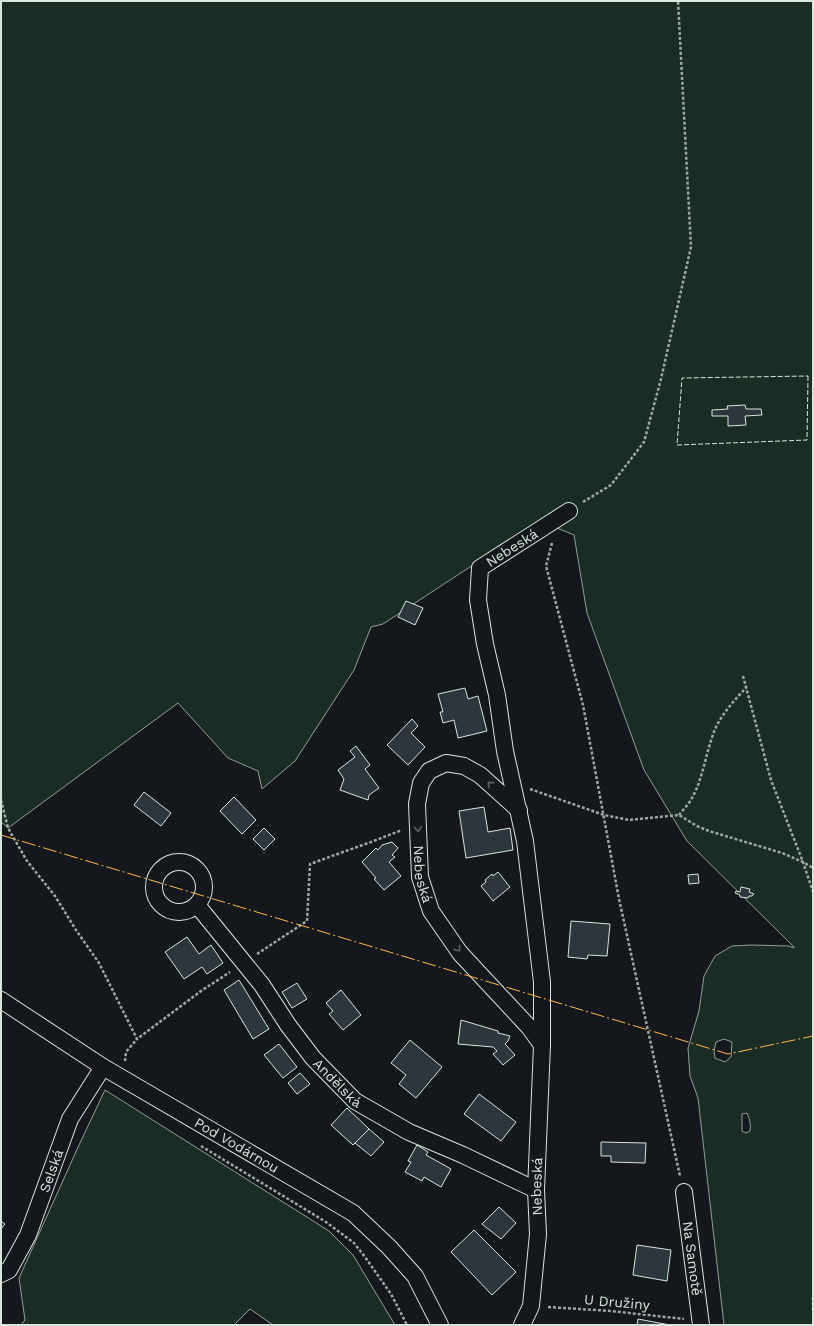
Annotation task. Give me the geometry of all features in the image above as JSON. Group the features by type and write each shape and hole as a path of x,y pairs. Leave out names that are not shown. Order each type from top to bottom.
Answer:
{"street":[{"name":"Nebeská","path":"522,1325 531,1306 538,1234 536,1190 542,1045 542,982 526,841 504,751 497,695 485,644 478,600 480,568 569,511"},
{"name":"Nebeská","path":"519,810 480,775 464,766 446,763 429,771 421,783 417,804 420,877 431,911 460,953 529,1027 542,1045"},
{"name":"Andělská","path":"197,905 262,985 288,1025 313,1058 355,1101 410,1132 463,1155 536,1190"},
{"name":"Pod Vodárnou","path":"1,1000 103,1067 352,1213 389,1247 416,1276 440,1325"},
{"name":"Selská","path":"1,1274 9,1270 28,1235 70,1119 103,1067"},
{"name":"Na Samotě","path":"684,1192 700,1323"}],"path":[{"path":"569,511 611,485 644,442 661,379 691,247 678,1"},
{"path":"553,540 546,566 583,705 619,899 684,1192"},
{"path":"743,676 771,780 813,892"},
{"path":"679,815 689,802 697,787 717,726 738,695 746,688"},
{"path":"512,782 604,815 629,820 679,815 696,826 782,853 813,868"},
{"path":"1,800 8,828 27,861 55,896 99,963 137,1039"},
{"path":"117,1075 124,1064 126,1052 137,1039 201,991 307,921 310,864 418,823"},
{"path":"200,1145 326,1222 354,1242 391,1294 407,1325"},
{"path":"813,1297 813,1312"},
{"name":"U Družiny","path":"531,1306 612,1311 700,1323"}],"green space":[{"path":"1,1 813,1 813,1325 724,1325 698,1098 690,1076 688,1048 699,1011 704,976 715,956 732,946 751,945 794,947 687,841 644,770 587,613 574,535 540,521 383,624 371,627 354,670 295,761 262,789 258,771 228,758 178,703 8,828 1,822","holes":["724,1039 732,1042 731,1057 725,1062 715,1058 714,1051 716,1042","747,1113 750,1122 750,1131 746,1133 742,1131 742,1114"]},
{"path":"105,1090 329,1231 353,1255 395,1325 273,1325 250,1309 234,1325 21,1325 25,1320 19,1278"}],"building":[{"path":"745,405 746,409 761,409 762,415 745,416 746,425 728,426 728,416 712,416 712,410 728,409 727,406"},
{"path":"406,601 423,608 415,625 398,617"},
{"path":"465,688 468,699 478,696 487,731 458,738 454,720 443,723 440,712 443,712 438,694"},
{"path":"412,719 418,726 411,733 425,747 408,765 387,745"},
{"path":"356,746 370,765 365,769 379,788 369,795 368,800 340,790 344,779 338,770 355,757 350,751"},
{"path":"144,792 171,813 161,826 134,805"},
{"path":"234,797 256,820 242,834 220,811"},
{"path":"484,807 488,832 510,828 513,850 466,858 459,811"},
{"path":"264,828 275,839 264,850 253,839"},
{"path":"392,842 398,848 392,855 395,857 389,862 401,876 384,890 362,862 376,848 378,850 382,845"},
{"path":"498,872 510,887 493,901 481,886 492,874 493,876"},
{"path":"698,874 699,883 689,884 688,875"},
{"path":"741,887 750,889 749,892 754,894 748,898 740,897 740,895 735,893 736,891 740,892"},
{"path":"571,921 610,924 607,956 588,955 587,959 568,957"},
{"path":"187,937 199,954 211,945 223,963 207,974 202,967 184,979 165,952"},
{"path":"239,980 269,1029 253,1039 224,990"},
{"path":"297,983 307,999 292,1008 282,992"},
{"path":"341,990 361,1015 343,1030 329,1014 333,1011 326,1003"},
{"path":"461,1020 510,1036 505,1044 515,1055 503,1065 493,1054 497,1051 493,1047 458,1044"},
{"path":"410,1040 442,1067 416,1098 399,1084 406,1075 391,1063"},
{"path":"279,1044 297,1067 283,1078 264,1055"},
{"path":"300,1073 310,1084 297,1094 288,1083"},
{"path":"479,1094 516,1122 501,1141 464,1114"},
{"path":"347,1108 369,1129 353,1145 331,1125"},
{"path":"369,1129 384,1142 371,1156 355,1143"},
{"path":"601,1142 646,1143 645,1163 611,1162 611,1156 601,1156"},
{"path":"417,1145 428,1152 426,1155 451,1169 441,1187 424,1177 422,1181 405,1172 411,1162 408,1161"},
{"path":"499,1207 516,1223 501,1239 482,1224"},
{"path":"1,1221 5,1224 1,1229"},
{"path":"474,1230 516,1272 492,1295 451,1252"},
{"path":"637,1245 671,1250 667,1281 633,1275"},
{"path":"638,1319 670,1325 637,1325"}],"fence":[{"path":"808,376 807,440 677,445 682,378 808,376"}],"power":[{"path":"1,835 728,1054 813,1036"}]}
